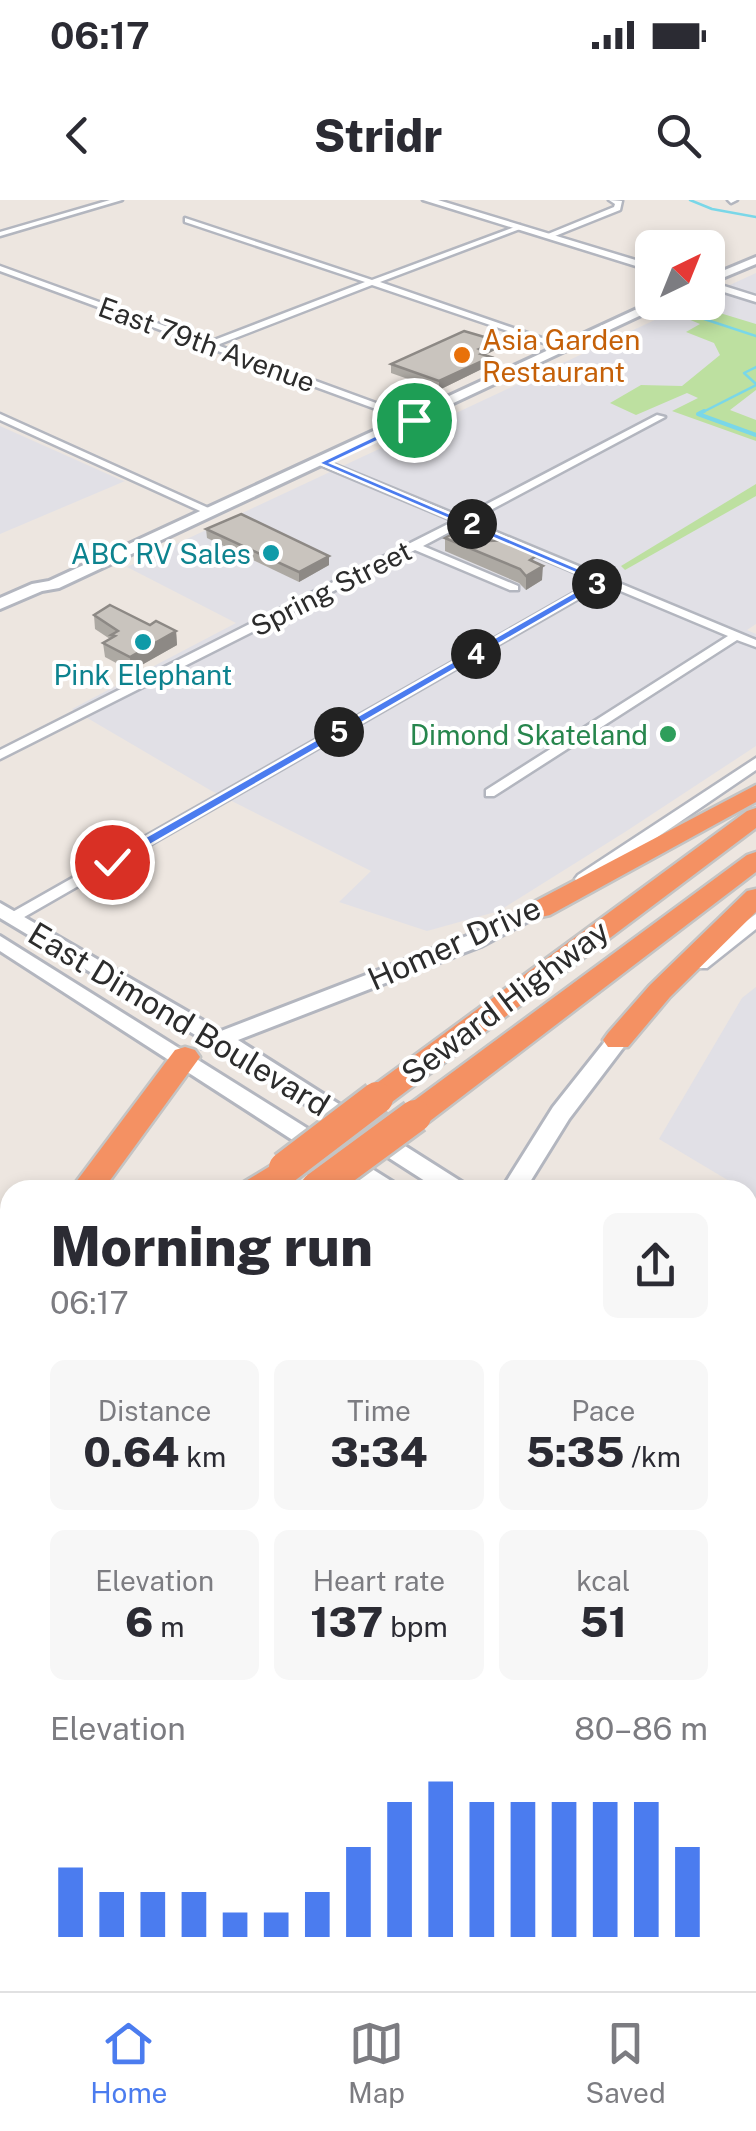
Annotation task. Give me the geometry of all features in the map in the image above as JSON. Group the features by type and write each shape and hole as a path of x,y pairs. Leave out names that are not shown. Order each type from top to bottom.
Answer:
{"highway":[{"path":"541,909 756,792"},
{"name":"Seward Highway","path":"269,1180 756,816"},
{"name":"Seward Highway","path":"333,1180 756,860"},
{"path":"618,1040 660,991 756,896"},
{"path":"94,1180 185,1058"}],"main road":[{"path":"725,275 756,260"},
{"path":"0,604 52,585 323,463 635,315"},
{"path":"0,618 51,594 52,585"},
{"name":"Homer Drive","path":"185,1058 220,1039 474,941 541,909"},
{"name":"East Dimond Boulevard","path":"5,914 220,1039 440,1180"},
{"name":"East Dimond Boulevard","path":"0,942 374,1180"},
{"path":"518,1180 561,1113 618,1040"}],"street":[{"path":"0,234 118,200"},
{"path":"428,200 635,263"},
{"path":"547,236 617,208 616,202"},
{"path":"188,220 567,348"},
{"path":"208,344 517,227"},
{"name":"East 79th Avenue","path":"0,268 414,420"},
{"path":"725,289 756,299"},
{"path":"0,416 212,513"},
{"name":"Spring Street","path":"0,755 414,546 660,416"},
{"path":"323,463 756,644"},
{"path":"414,546 514,588"},
{"path":"5,914 602,581"},
{"path":"490,792 736,636"},
{"name":"Homer Drive","path":"541,909 756,763"},
{"path":"618,1040 684,978 756,920"}],"shaded area":[{"path":"756,273 756,624 747,630 756,634 756,746 625,832 499,911 427,931 339,902 371,871 210,790 72,709 236,623 127,567 655,320 725,320 725,287"},
{"path":"0,426 121,480 125,481 0,534"},
{"path":"756,987 756,1180 728,1180 659,1139 742,998"}],"green space":[{"path":"725,315 756,324 756,390 730,410 756,420 756,441 672,411 698,398 687,393 636,415 610,403 641,385 682,386 720,355 714,343 686,332 700,324 690,320 725,320"},
{"path":"756,484 756,496 625,570 621,566"}],"building":[{"path":"464,331 498,341 479,349 485,352 481,354 491,357 439,381 391,364"},
{"name":"ABC RV Sales","path":"241,514 329,556 299,572 206,529"},
{"path":"458,531 489,541 506,540 536,556 530,560 543,566 526,576 520,569 445,538"},
{"path":"110,605 150,625 156,621 176,631 130,657 103,643 118,631 94,615"}],"waterway":[{"path":"690,200 712,209 756,217"},
{"path":"707,320 756,336"},
{"path":"756,367 744,373 756,384"},
{"path":"699,414 756,385"},
{"path":"704,411 698,414 756,435"}],"place":[{"name":"Asia Garden Restaurant","path":"462,355"},
{"name":"ABC RV Sales","path":"271,553"},
{"name":"Pink Elephant","path":"143,642"},
{"name":"Dimond Skateland","path":"668,734"}],"route":[{"path":"112,862 602,581 323,463 414,420"}]}
